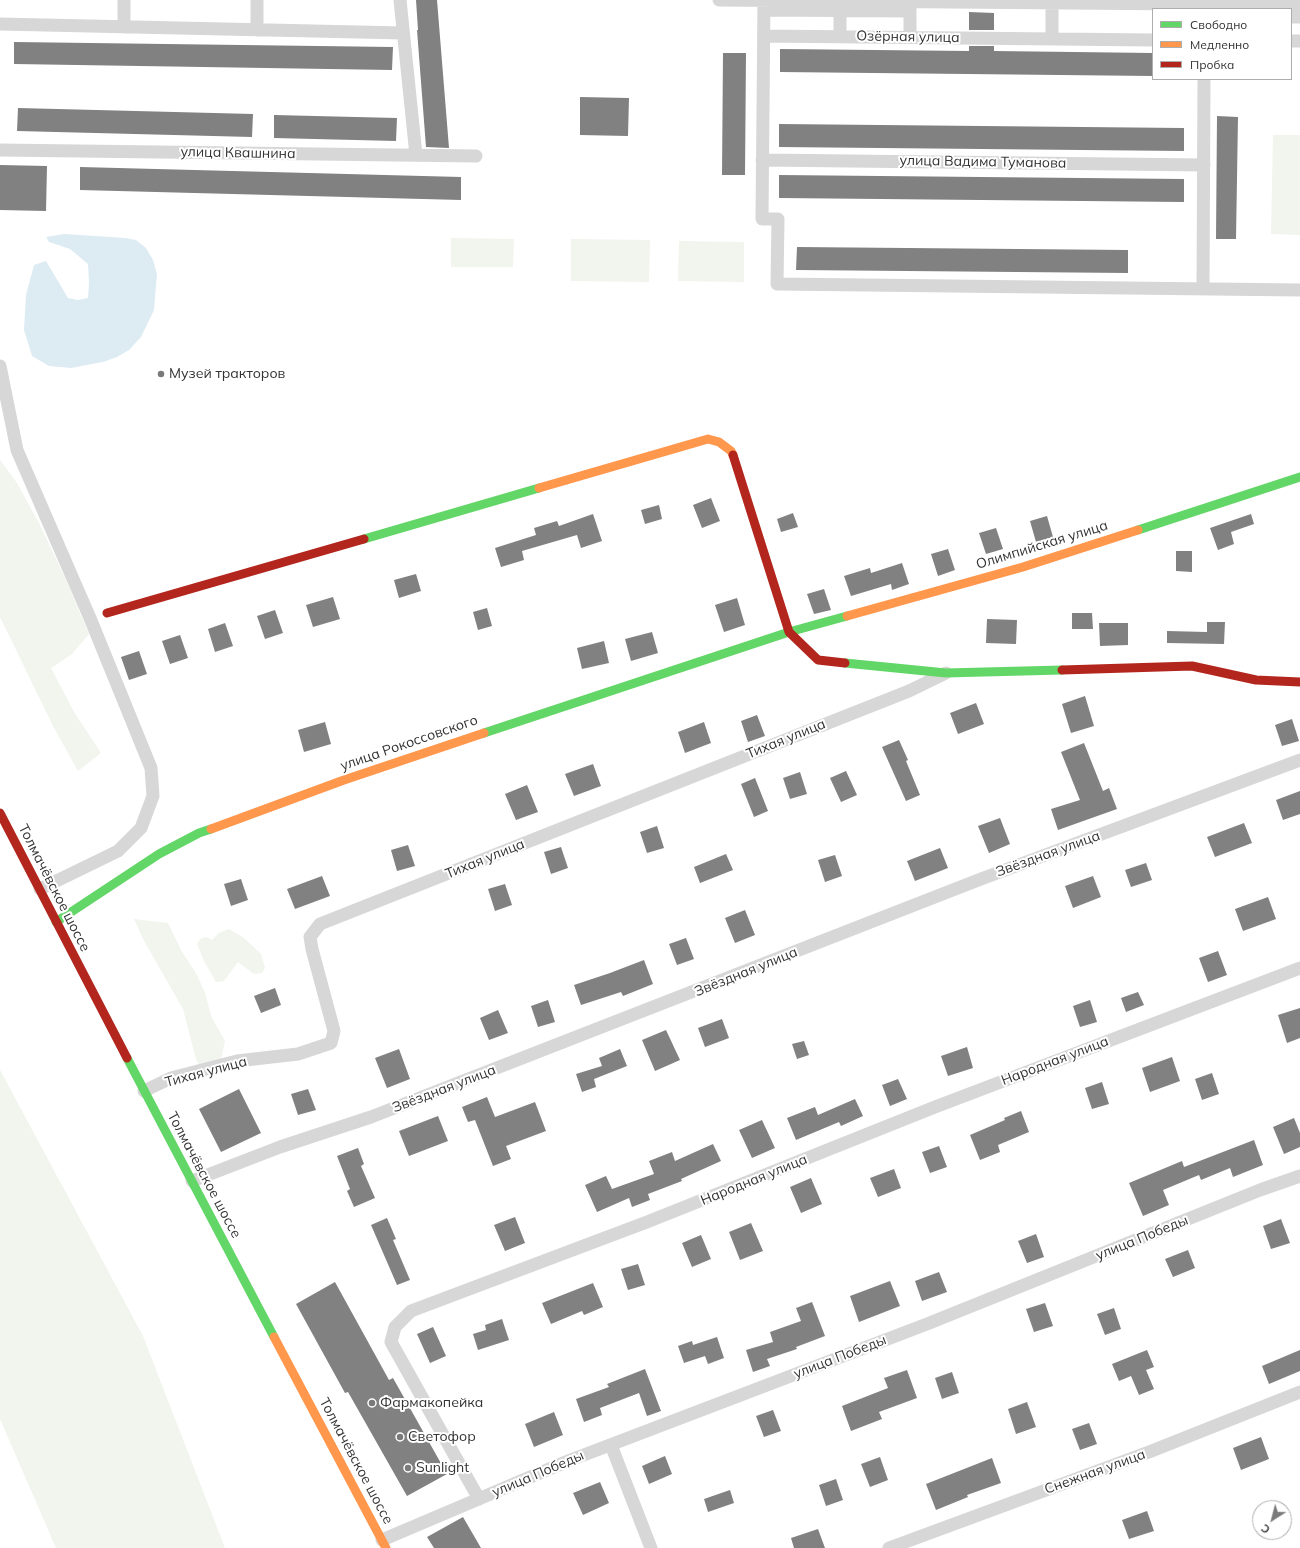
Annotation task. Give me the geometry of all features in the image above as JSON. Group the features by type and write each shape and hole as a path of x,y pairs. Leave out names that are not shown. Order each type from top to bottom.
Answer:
{"street":[{"path":"124,0 124,27"},
{"path":"257,0 257,30"},
{"path":"400,0 416,155"},
{"path":"719,0 840,6 1052,3 1205,4 1282,7 1300,5"},
{"path":"764,3 762,218 778,219 777,284 1300,290"},
{"path":"1052,3 1052,39"},
{"path":"840,6 840,37"},
{"path":"910,6 910,37"},
{"path":"0,24 403,33"},
{"name":"Озёрная улица","path":"764,36 1152,40"},
{"path":"1203,289 1204,80"},
{"name":"улица Квашнина","path":"0,150 476,156"},
{"name":"улица Вадима Туманова","path":"762,160 1204,165"},
{"path":"0,366 17,450 90,618 151,768 153,796 141,828 118,851 40,889"},
{"path":"107,613 708,438 720,442 731,451 737,465 789,632 818,660 946,673 1192,666 1256,680 1300,682"},
{"name":"Олимпийская улица","path":"789,632 1023,567 1300,477"},
{"name":"улица Рокоссовского","path":"56,922 159,854 199,833 352,777 789,632"},
{"name":"Тихая улица","path":"144,1091 171,1078 237,1061 298,1054 331,1043 334,1031 310,937 320,924 908,691 946,673"},
{"name":"Звёздная улица","path":"192,1181 280,1148 372,1117 981,879 1300,760"},
{"name":"Толмачёвское шоссе","path":"0,813 144,1091 384,1544"},
{"name":"Народная улица","path":"479,1500 391,1342 395,1327 411,1311 647,1222 942,1105 1300,968"},
{"name":"улица Победы","path":"384,1544 568,1461 934,1321 1260,1190 1300,1176"},
{"name":"Снежная улица","path":"889,1548 1149,1452 1300,1392"},
{"path":"611,1444 651,1548"}],"shaded area":[{"path":"1273,135 1300,135 1300,235 1271,234"},
{"path":"64,234 136,240 146,248 153,260 157,274 154,310 141,337 129,350 117,357 103,362 71,368 49,366 32,356 24,330 26,295 34,265 46,261 68,298 78,300 88,298 88,264 70,249 49,242 46,237"},
{"path":"451,238 514,239 513,267 451,267"},
{"path":"571,239 650,240 649,282 571,281"},
{"path":"679,241 744,242 744,282 678,281"},
{"path":"0,460 17,483 41,527 89,634 72,654 51,668 74,712 101,753 78,771 53,726 0,617"},
{"path":"134,919 168,923 181,950 197,975 205,993 212,1018 225,1041 219,1068 201,1069 196,1059 183,1009 143,939"},
{"path":"229,929 244,938 261,954 265,968 262,973 254,974 238,962 224,981 216,982 204,961 197,944 200,939 206,937 212,940 219,933"},
{"path":"0,1070 143,1336 225,1548 56,1548 0,1419"}],"building":[{"path":"416,0 437,0 449,148 426,147"},
{"path":"969,12 994,13 994,30 969,30"},
{"path":"14,42 393,47 392,70 14,64"},
{"path":"969,46 994,46 994,51 1152,53 1152,76 780,72 780,49 969,51"},
{"path":"723,53 746,53 745,175 722,175"},
{"path":"580,97 629,98 628,136 580,135"},
{"path":"18,108 253,114 252,137 17,131"},
{"path":"274,115 397,118 396,141 274,138"},
{"path":"1217,116 1238,117 1236,239 1216,239"},
{"path":"779,124 1184,128 1184,151 779,147"},
{"path":"0,165 47,166 46,211 0,210"},
{"path":"80,167 461,177 461,200 80,190"},
{"path":"779,175 1184,179 1184,202 779,198"},
{"path":"797,247 1128,250 1128,273 796,270"},
{"path":"711,498 720,521 702,528 693,505"},
{"path":"659,505 662,519 645,524 641,510"},
{"path":"793,513 798,527 781,532 777,519"},
{"path":"593,514 602,541 581,548 577,535 522,551 524,560 501,567 495,548 536,535 534,528 557,521 559,526"},
{"path":"1251,514 1254,524 1231,532 1234,544 1218,550 1210,528"},
{"path":"1047,516 1053,537 1036,542 1030,521"},
{"path":"996,528 1003,549 986,554 979,533"},
{"path":"948,549 955,570 938,576 931,554"},
{"path":"1176,551 1192,551 1192,572 1176,571"},
{"path":"902,563 909,584 892,590 891,584 851,596 844,576 870,568 871,573"},
{"path":"416,574 421,591 399,598 394,580"},
{"path":"824,589 831,610 814,614 807,594"},
{"path":"333,597 340,619 313,627 306,605"},
{"path":"737,598 745,625 724,632 715,605"},
{"path":"487,608 492,626 478,630 473,612"},
{"path":"275,610 283,633 265,639 257,616"},
{"path":"1072,613 1092,613 1093,629 1072,629"},
{"path":"987,619 1017,620 1016,644 986,643"},
{"path":"1207,622 1225,622 1224,644 1167,643 1167,631 1207,632"},
{"path":"225,623 233,646 215,652 208,629"},
{"path":"1099,623 1128,623 1128,645 1100,646"},
{"path":"652,632 658,653 631,661 625,639"},
{"path":"180,635 188,658 170,664 162,641"},
{"path":"604,641 609,663 582,669 577,648"},
{"path":"139,651 147,674 129,680 121,657"},
{"path":"1085,696 1094,726 1071,733 1062,704"},
{"path":"976,703 984,724 958,734 950,713"},
{"path":"757,715 765,736 748,742 741,721"},
{"path":"1292,719 1299,741 1282,746 1275,725"},
{"path":"325,722 331,744 304,752 298,730"},
{"path":"704,722 711,743 685,753 678,732"},
{"path":"899,740 908,760 906,761 920,795 906,801 882,747"},
{"path":"1084,743 1103,791 1109,788 1117,809 1058,830 1051,809 1080,800 1061,752"},
{"path":"593,764 601,786 574,796 565,774"},
{"path":"846,771 857,795 841,802 830,778"},
{"path":"800,772 807,794 790,799 783,778"},
{"path":"755,778 768,811 754,817 741,784"},
{"path":"527,785 538,812 516,820 505,794"},
{"path":"1300,791 1300,814 1283,820 1276,800"},
{"path":"1000,818 1010,844 989,853 978,826"},
{"path":"1244,823 1252,843 1215,857 1207,837"},
{"path":"657,826 664,848 647,853 640,832"},
{"path":"408,845 415,866 397,871 391,850"},
{"path":"561,847 568,868 551,874 544,852"},
{"path":"940,848 948,868 915,881 907,861"},
{"path":"726,854 733,870 700,883 694,867"},
{"path":"835,855 842,876 825,882 818,860"},
{"path":"1146,863 1152,880 1131,887 1125,870"},
{"path":"322,876 330,896 295,909 287,889"},
{"path":"1093,876 1101,897 1073,908 1065,886"},
{"path":"241,879 248,900 231,906 224,884"},
{"path":"505,884 512,905 495,911 488,889"},
{"path":"1268,897 1276,919 1243,931 1235,909"},
{"path":"745,910 755,935 735,943 725,918"},
{"path":"686,938 694,959 677,965 669,944"},
{"path":"1218,951 1227,975 1208,982 1199,958"},
{"path":"644,960 653,984 623,996 621,992 581,1005 574,985"},
{"path":"275,988 281,1005 261,1013 254,996"},
{"path":"1138,992 1144,1005 1126,1012 1121,998"},
{"path":"548,1000 555,1022 538,1027 531,1006"},
{"path":"1090,1000 1097,1022 1080,1027 1073,1006"},
{"path":"1300,1008 1300,1038 1287,1043 1278,1015"},
{"path":"498,1010 508,1033 489,1040 480,1018"},
{"path":"722,1019 729,1038 705,1047 698,1028"},
{"path":"666,1030 680,1060 655,1071 642,1040"},
{"path":"804,1041 809,1055 797,1059 792,1044"},
{"path":"967,1047 973,1068 948,1076 941,1056"},
{"path":"399,1049 410,1079 387,1088 375,1058"},
{"path":"620,1049 627,1066 594,1079 596,1087 582,1092 576,1074 602,1066 599,1058"},
{"path":"1172,1057 1180,1081 1150,1092 1142,1068"},
{"path":"1212,1073 1219,1094 1202,1100 1195,1079"},
{"path":"898,1079 907,1099 890,1106 882,1085"},
{"path":"1102,1082 1109,1104 1092,1109 1085,1088"},
{"path":"239,1089 261,1133 221,1152 199,1109"},
{"path":"308,1089 316,1110 298,1115 291,1094"},
{"path":"487,1097 495,1117 535,1102 546,1131 506,1146 511,1159 493,1166 475,1120 468,1122 462,1107"},
{"path":"855,1099 863,1116 841,1126 839,1122 796,1140 787,1118 815,1107 818,1115"},
{"path":"1021,1111 1029,1132 998,1145 1000,1152 980,1160 970,1135 1005,1120 1004,1118"},
{"path":"438,1116 448,1141 409,1156 399,1131"},
{"path":"1294,1118 1300,1133 1300,1147 1284,1154 1273,1127"},
{"path":"762,1120 775,1148 752,1158 739,1130"},
{"path":"1254,1140 1263,1165 1233,1177 1230,1168 1201,1180 1199,1175 1163,1190 1169,1205 1143,1216 1129,1183 1182,1161 1184,1167"},
{"path":"713,1144 721,1161 681,1179 682,1181 648,1194 650,1200 632,1207 629,1198 597,1212 585,1185 606,1176 612,1189 654,1174 649,1161 672,1152 675,1161"},
{"path":"939,1146 947,1167 930,1173 922,1152"},
{"path":"358,1148 364,1164 361,1166 375,1198 354,1207 347,1191 350,1189 337,1156"},
{"path":"894,1169 901,1188 878,1197 870,1178"},
{"path":"811,1178 822,1204 801,1213 790,1187"},
{"path":"515,1217 525,1243 505,1251 494,1225"},
{"path":"387,1218 396,1239 393,1240 410,1280 397,1285 371,1225"},
{"path":"1281,1219 1290,1243 1271,1249 1263,1226"},
{"path":"751,1223 763,1251 740,1260 729,1232"},
{"path":"1036,1234 1044,1257 1027,1263 1018,1241"},
{"path":"701,1235 711,1259 692,1267 682,1243"},
{"path":"1188,1250 1195,1268 1173,1277 1165,1259"},
{"path":"638,1264 645,1285 628,1290 621,1269"},
{"path":"939,1272 947,1292 922,1301 915,1281"},
{"path":"890,1281 900,1306 859,1322 850,1296"},
{"path":"335,1282 389,1380 393,1378 447,1474 407,1496 348,1392 345,1393 296,1304"},
{"path":"593,1283 603,1307 584,1315 582,1311 551,1324 542,1303"},
{"path":"812,1302 825,1336 796,1347 797,1349 767,1359 770,1366 753,1372 746,1350 773,1342 770,1332 801,1321 796,1308"},
{"path":"1045,1303 1053,1326 1034,1332 1026,1309"},
{"path":"1114,1308 1121,1329 1105,1335 1097,1314"},
{"path":"502,1319 509,1340 478,1350 473,1334 486,1330 485,1325"},
{"path":"433,1327 446,1356 430,1363 417,1334"},
{"path":"717,1337 724,1358 708,1364 705,1356 684,1363 678,1346 692,1341 693,1345"},
{"path":"1147,1350 1154,1367 1146,1370 1154,1389 1139,1395 1131,1376 1119,1381 1112,1364"},
{"path":"1300,1350 1300,1371 1269,1384 1262,1366"},
{"path":"645,1369 661,1411 647,1416 639,1393 600,1408 602,1415 584,1422 576,1399 609,1387 607,1384"},
{"path":"907,1370 917,1398 879,1412 882,1419 851,1431 842,1406 888,1388 884,1378"},
{"path":"952,1372 959,1393 942,1399 935,1378"},
{"path":"1027,1402 1036,1427 1016,1434 1008,1409"},
{"path":"773,1410 781,1431 764,1437 756,1416"},
{"path":"554,1412 563,1435 534,1447 525,1424"},
{"path":"1089,1423 1097,1444 1080,1450 1072,1429"},
{"path":"1261,1437 1269,1459 1241,1470 1233,1448"},
{"path":"665,1456 672,1474 649,1484 642,1466"},
{"path":"880,1457 888,1480 870,1487 861,1464"},
{"path":"992,1458 1001,1483 967,1495 968,1497 936,1510 926,1484"},
{"path":"836,1479 843,1500 826,1506 819,1485"},
{"path":"600,1482 609,1503 583,1515 573,1493"},
{"path":"730,1490 734,1503 708,1512 704,1499"},
{"path":"1147,1511 1154,1531 1129,1539 1122,1520"},
{"path":"463,1517 481,1548 434,1548 427,1537"},
{"path":"818,1529 825,1548 794,1548 791,1538"}],"traffic: fast":[{"path":"1138,530 1300,477"},
{"path":"364,539 539,488"},
{"path":"484,733 789,632 847,616"},
{"path":"845,663 946,673 1062,670"},
{"path":"56,922 159,854 199,833 211,829"},
{"path":"127,1058 274,1337"}],"traffic: slow":[{"path":"539,488 708,439 719,442 731,451 733,455"},
{"path":"847,616 1023,567 1138,530"},
{"path":"211,829 344,780 484,733"},
{"path":"274,1337 386,1548"}],"traffic: jam":[{"path":"733,455 789,632 818,660 845,663"},
{"path":"107,613 364,539"},
{"path":"1062,670 1192,666 1256,680 1300,682"},
{"path":"0,813 127,1058"}],"place":[{"name":"Музей тракторов","path":"161,374"},
{"name":"Фармакопейка","path":"372,1403"},
{"name":"Светофор","path":"400,1437"},
{"name":"Sunlight","path":"408,1468"}]}
